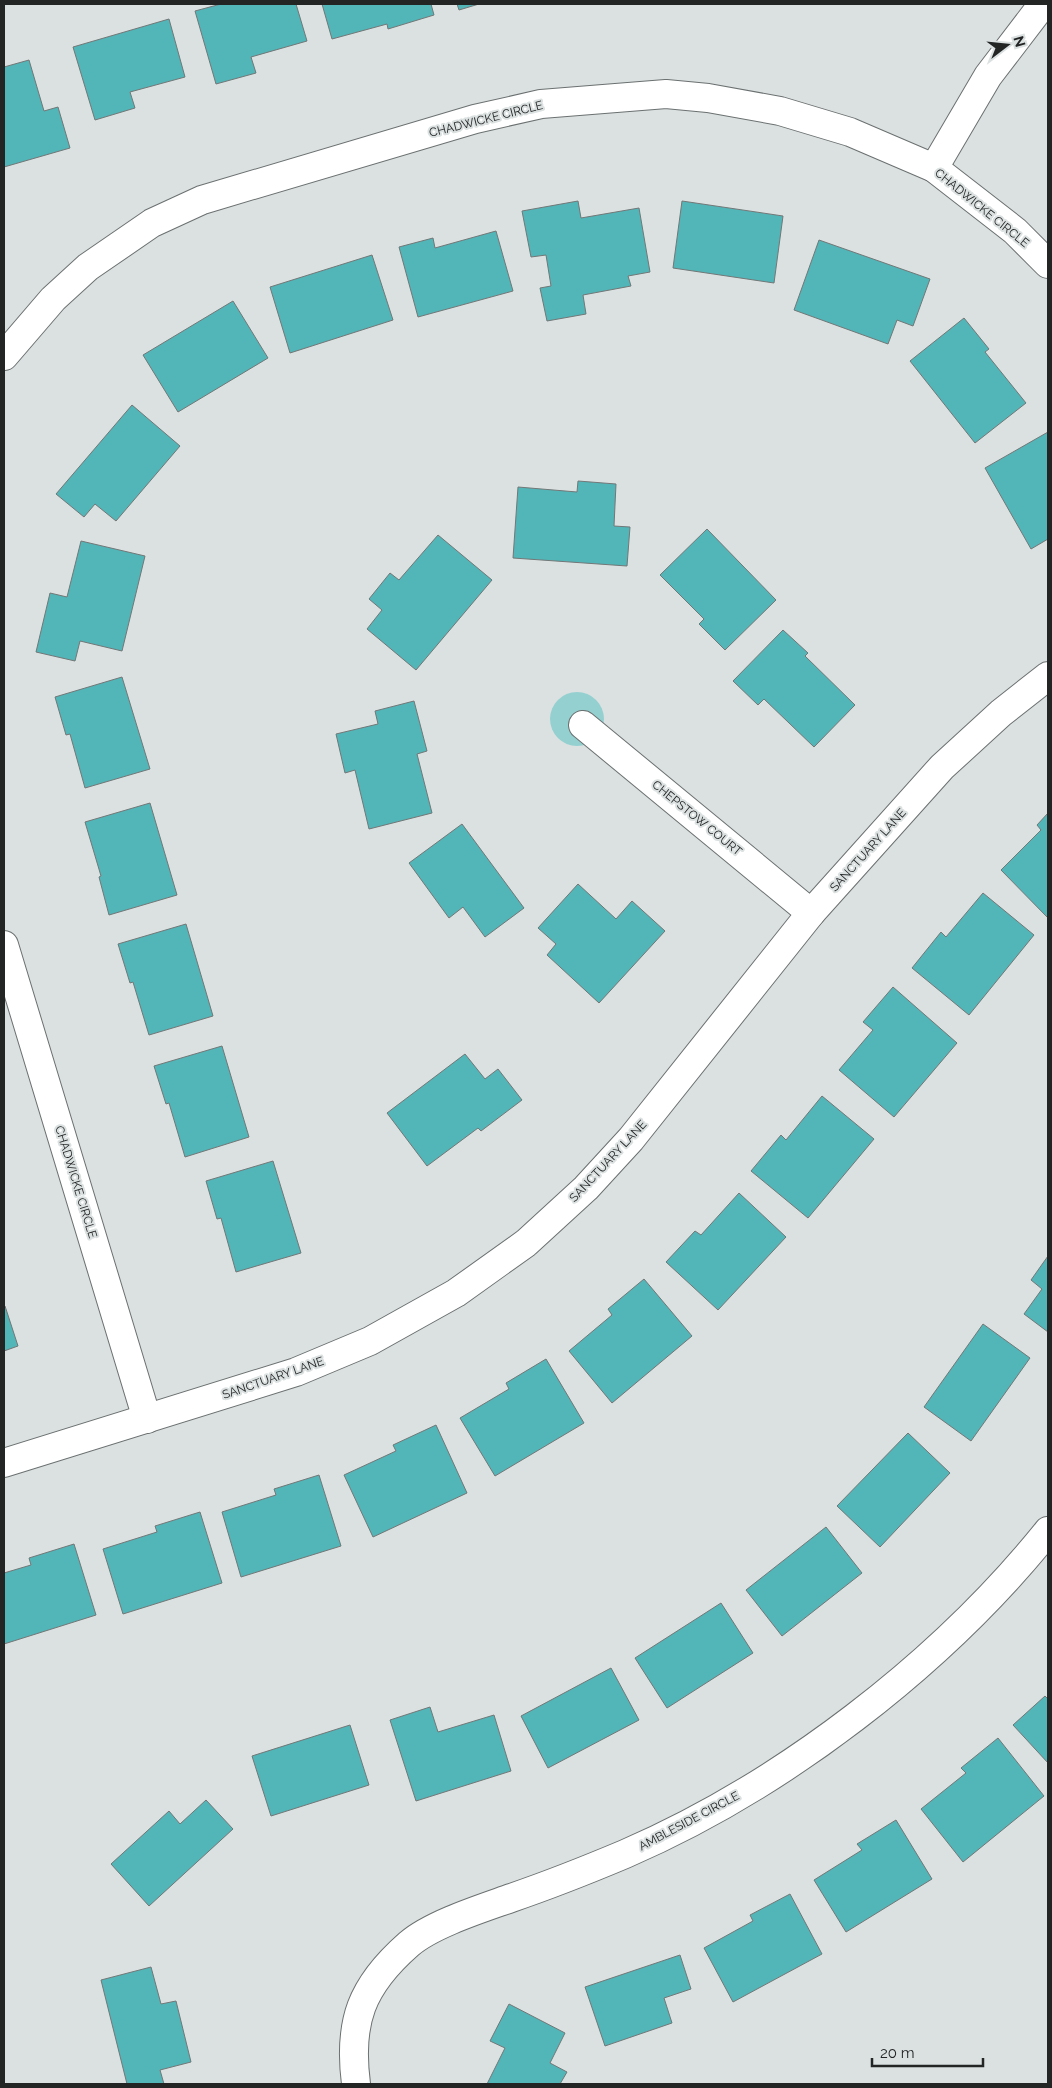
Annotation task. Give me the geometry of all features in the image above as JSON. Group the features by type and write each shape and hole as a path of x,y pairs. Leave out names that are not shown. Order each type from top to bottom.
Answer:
{"street":[{"path":"934,168 988,76 1042,4"},
{"name":"CHADWICKE CIRCLE","path":"4,356 53,300 88,267 114,247 152,223 194,204 475,119 542,104 666,94 717,99 780,111 832,127 934,168 1015,231 1048,264"},
{"name":"SANCTUARY LANE","path":"4,1462 296,1372 370,1341 456,1294 526,1243 586,1188 631,1139 811,913 942,767 1001,713 1048,676"},
{"name":"CHEPSTOW COURT","path":"583,725 811,913"},
{"name":"CHADWICKE CIRCLE","path":"4,945 147,1419"},
{"name":"AMBLESIDE CIRCLE","path":"356,2084 354,2032 365,1996 384,1968 412,1942 462,1916 554,1883 626,1854 713,1810 808,1752 856,1716 918,1665 983,1603 1048,1531"}],"shaded area":[{"path":"572,692 582,692 592,696 600,704 604,719 600,734 592,742 582,746 572,746 562,742 554,734 550,724 550,714 554,704 562,696"}],"building":[{"path":"221,4 296,4 307,41 251,57 256,73 216,84 195,11"},
{"path":"322,4 431,4 434,15 388,29 387,24 332,39"},
{"path":"457,4 479,4 459,10"},
{"path":"169,19 185,77 130,92 135,108 95,120 73,47"},
{"path":"29,60 44,111 58,107 70,148 4,167 4,67"},
{"path":"578,201 581,218 639,208 650,272 628,276 631,286 583,295 586,314 547,321 540,288 551,286 546,255 531,257 522,211"},
{"path":"682,201 783,216 774,283 673,268"},
{"path":"496,231 513,291 418,317 399,247 433,238 435,248"},
{"path":"819,240 930,279 913,326 897,320 888,344 794,310"},
{"path":"372,255 393,320 290,353 270,287"},
{"path":"233,301 268,358 178,412 143,355"},
{"path":"964,318 989,349 985,352 1026,403 975,443 910,361"},
{"path":"132,405 180,446 116,521 95,504 84,517 56,494"},
{"path":"1048,432 1048,539 1031,549 985,468"},
{"path":"578,481 616,484 614,526 630,527 627,566 513,558 518,487 577,492"},
{"path":"707,529 776,600 725,650 699,624 704,619 660,575"},
{"path":"438,535 492,580 416,670 367,629 382,610 369,599 390,573 399,580"},
{"path":"81,541 145,556 122,651 80,641 75,661 36,652 50,593 67,597"},
{"path":"783,630 808,653 805,656 855,705 814,747 764,699 758,705 733,681"},
{"path":"122,677 150,769 85,788 70,734 66,735 55,697"},
{"path":"414,701 427,751 417,754 432,813 369,829 355,770 345,773 336,734 378,724 375,711"},
{"path":"150,803 177,895 109,915 99,877 101,876 85,822"},
{"path":"1048,813 1048,918 1001,870 1041,830 1037,825"},
{"path":"462,824 524,908 485,937 463,907 449,918 409,863"},
{"path":"578,884 616,919 632,901 665,931 599,1003 547,955 556,944 538,928"},
{"path":"983,893 1034,935 969,1015 912,968 941,932 946,937"},
{"path":"186,924 213,1016 149,1035 133,982 130,983 118,944"},
{"path":"893,987 957,1043 894,1117 839,1070 873,1030 863,1022"},
{"path":"222,1046 249,1137 185,1157 169,1103 166,1104 154,1066"},
{"path":"465,1054 485,1079 498,1069 522,1100 481,1131 478,1128 427,1166 387,1113"},
{"path":"822,1096 874,1139 808,1218 751,1171 781,1135 786,1140"},
{"path":"273,1161 301,1253 236,1272 221,1218 217,1219 206,1181"},
{"path":"739,1193 786,1237 718,1310 666,1262 695,1231 701,1235"},
{"path":"1048,1256 1048,1332 1024,1314 1042,1289 1031,1280"},
{"path":"644,1279 692,1336 612,1403 569,1351 612,1315 608,1309"},
{"path":"4,1307 18,1346 4,1351"},
{"path":"983,1324 1030,1358 971,1441 924,1407"},
{"path":"546,1359 584,1423 495,1476 460,1418 509,1389 506,1383"},
{"path":"436,1425 467,1493 373,1537 344,1475 396,1451 393,1445"},
{"path":"908,1433 950,1473 880,1547 837,1506"},
{"path":"319,1475 341,1546 241,1577 222,1512 276,1495 274,1489"},
{"path":"200,1512 222,1583 123,1614 103,1549 157,1532 155,1526"},
{"path":"826,1527 862,1573 782,1636 746,1590"},
{"path":"74,1544 96,1615 4,1644 4,1573 31,1565 29,1558"},
{"path":"721,1603 753,1653 667,1708 635,1658"},
{"path":"611,1668 639,1720 548,1768 521,1716"},
{"path":"1045,1696 1048,1699 1048,1763 1013,1725"},
{"path":"430,1707 438,1732 494,1715 511,1771 416,1801 390,1720"},
{"path":"350,1725 369,1785 271,1816 252,1756"},
{"path":"998,1738 1044,1796 963,1862 921,1809 966,1773 961,1768"},
{"path":"206,1800 233,1829 149,1906 111,1864 169,1811 180,1824"},
{"path":"896,1820 932,1879 846,1932 814,1880 862,1850 857,1844"},
{"path":"790,1894 822,1954 733,2002 704,1948 753,1921 750,1915"},
{"path":"680,1955 691,1989 664,1998 672,2023 605,2046 585,1987"},
{"path":"151,1967 161,2004 176,2001 191,2062 160,2070 164,2084 127,2084 101,1980"},
{"path":"509,2004 565,2033 550,2063 567,2072 560,2084 487,2084 505,2048 490,2041"}]}
